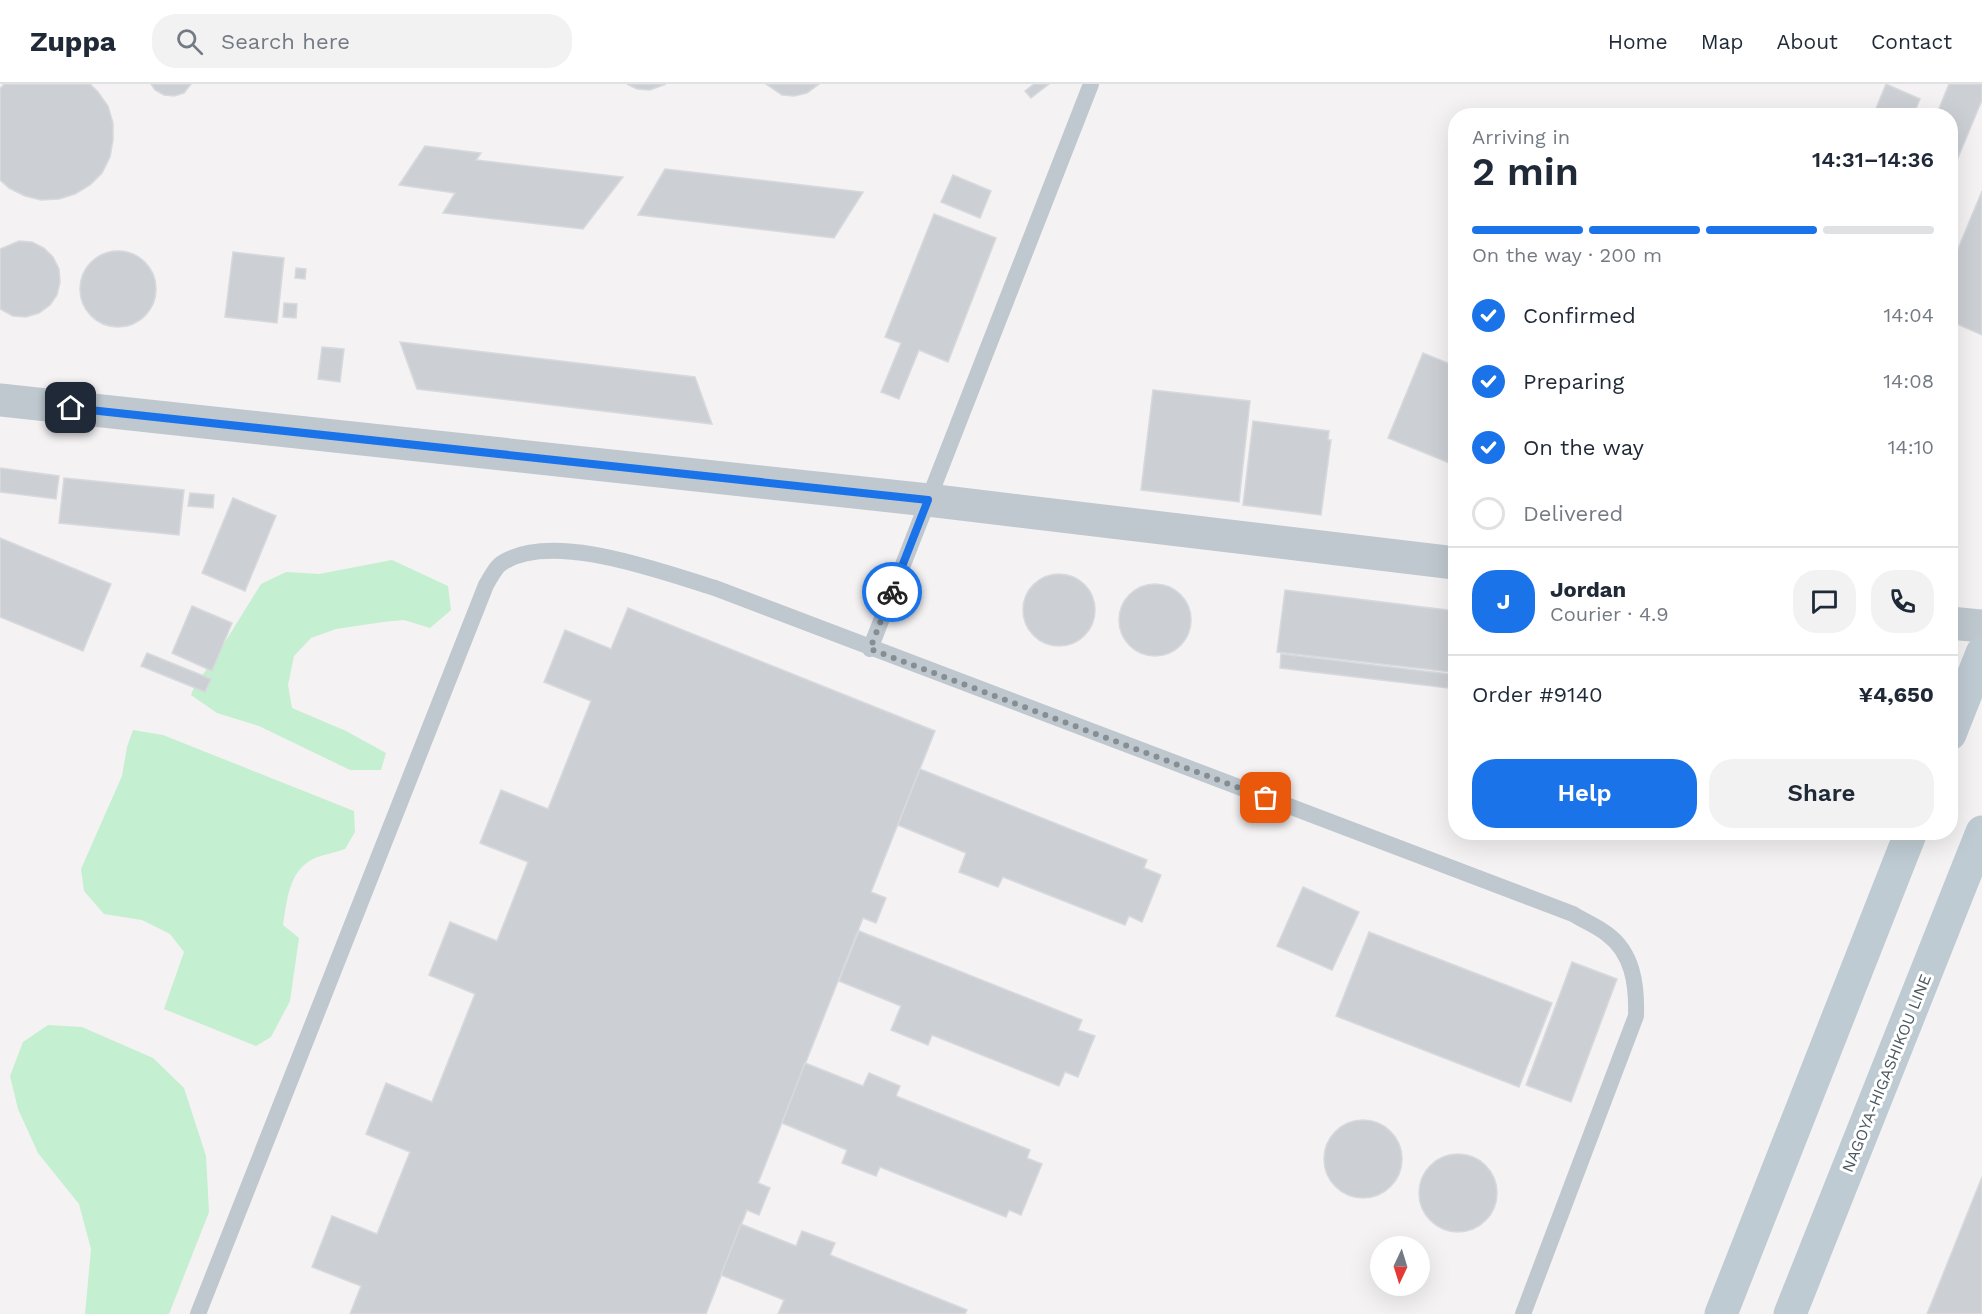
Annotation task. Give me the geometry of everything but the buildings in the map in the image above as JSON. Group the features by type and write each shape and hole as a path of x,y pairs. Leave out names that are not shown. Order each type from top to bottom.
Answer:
{"main road":[{"path":"1958,714 1982,653"},
{"name":"NAGOYA-HIGASHIKOU LINE","path":"1790,1314 1982,832"},
{"path":"1720,1314 1908,840"}],"street":[{"path":"0,400 928,500 1448,562"},
{"path":"1958,624 1982,627"}],"lane":[{"path":"870,649 1091,84"},
{"path":"198,1314 486,585 500,564 528,552 569,551 606,556 715,588 870,649 1573,914 1608,934 1628,958 1637,989 1636,1016 1523,1314"}],"green space":[{"path":"392,560 448,586 451,610 430,628 404,620 336,629 311,638 294,656 288,685 292,708 346,731 386,753 381,770 350,770 259,726 217,713 191,695 195,685 217,655 261,584 286,572 319,574"},
{"path":"133,730 163,735 354,811 355,832 345,849 313,859 305,864 290,887 283,925 299,938 290,1001 271,1037 256,1046 164,1009 184,952 170,934 142,920 104,914 84,891 81,869 122,776 127,747"},
{"path":"48,1025 82,1027 153,1058 184,1088 206,1156 209,1212 169,1314 85,1314 91,1249 79,1204 38,1153 18,1109 10,1076 23,1042"}],"way so far":[{"path":"892,592 870,649 1266,798"}],"route":[{"path":"71,408 928,500 892,592"}]}
